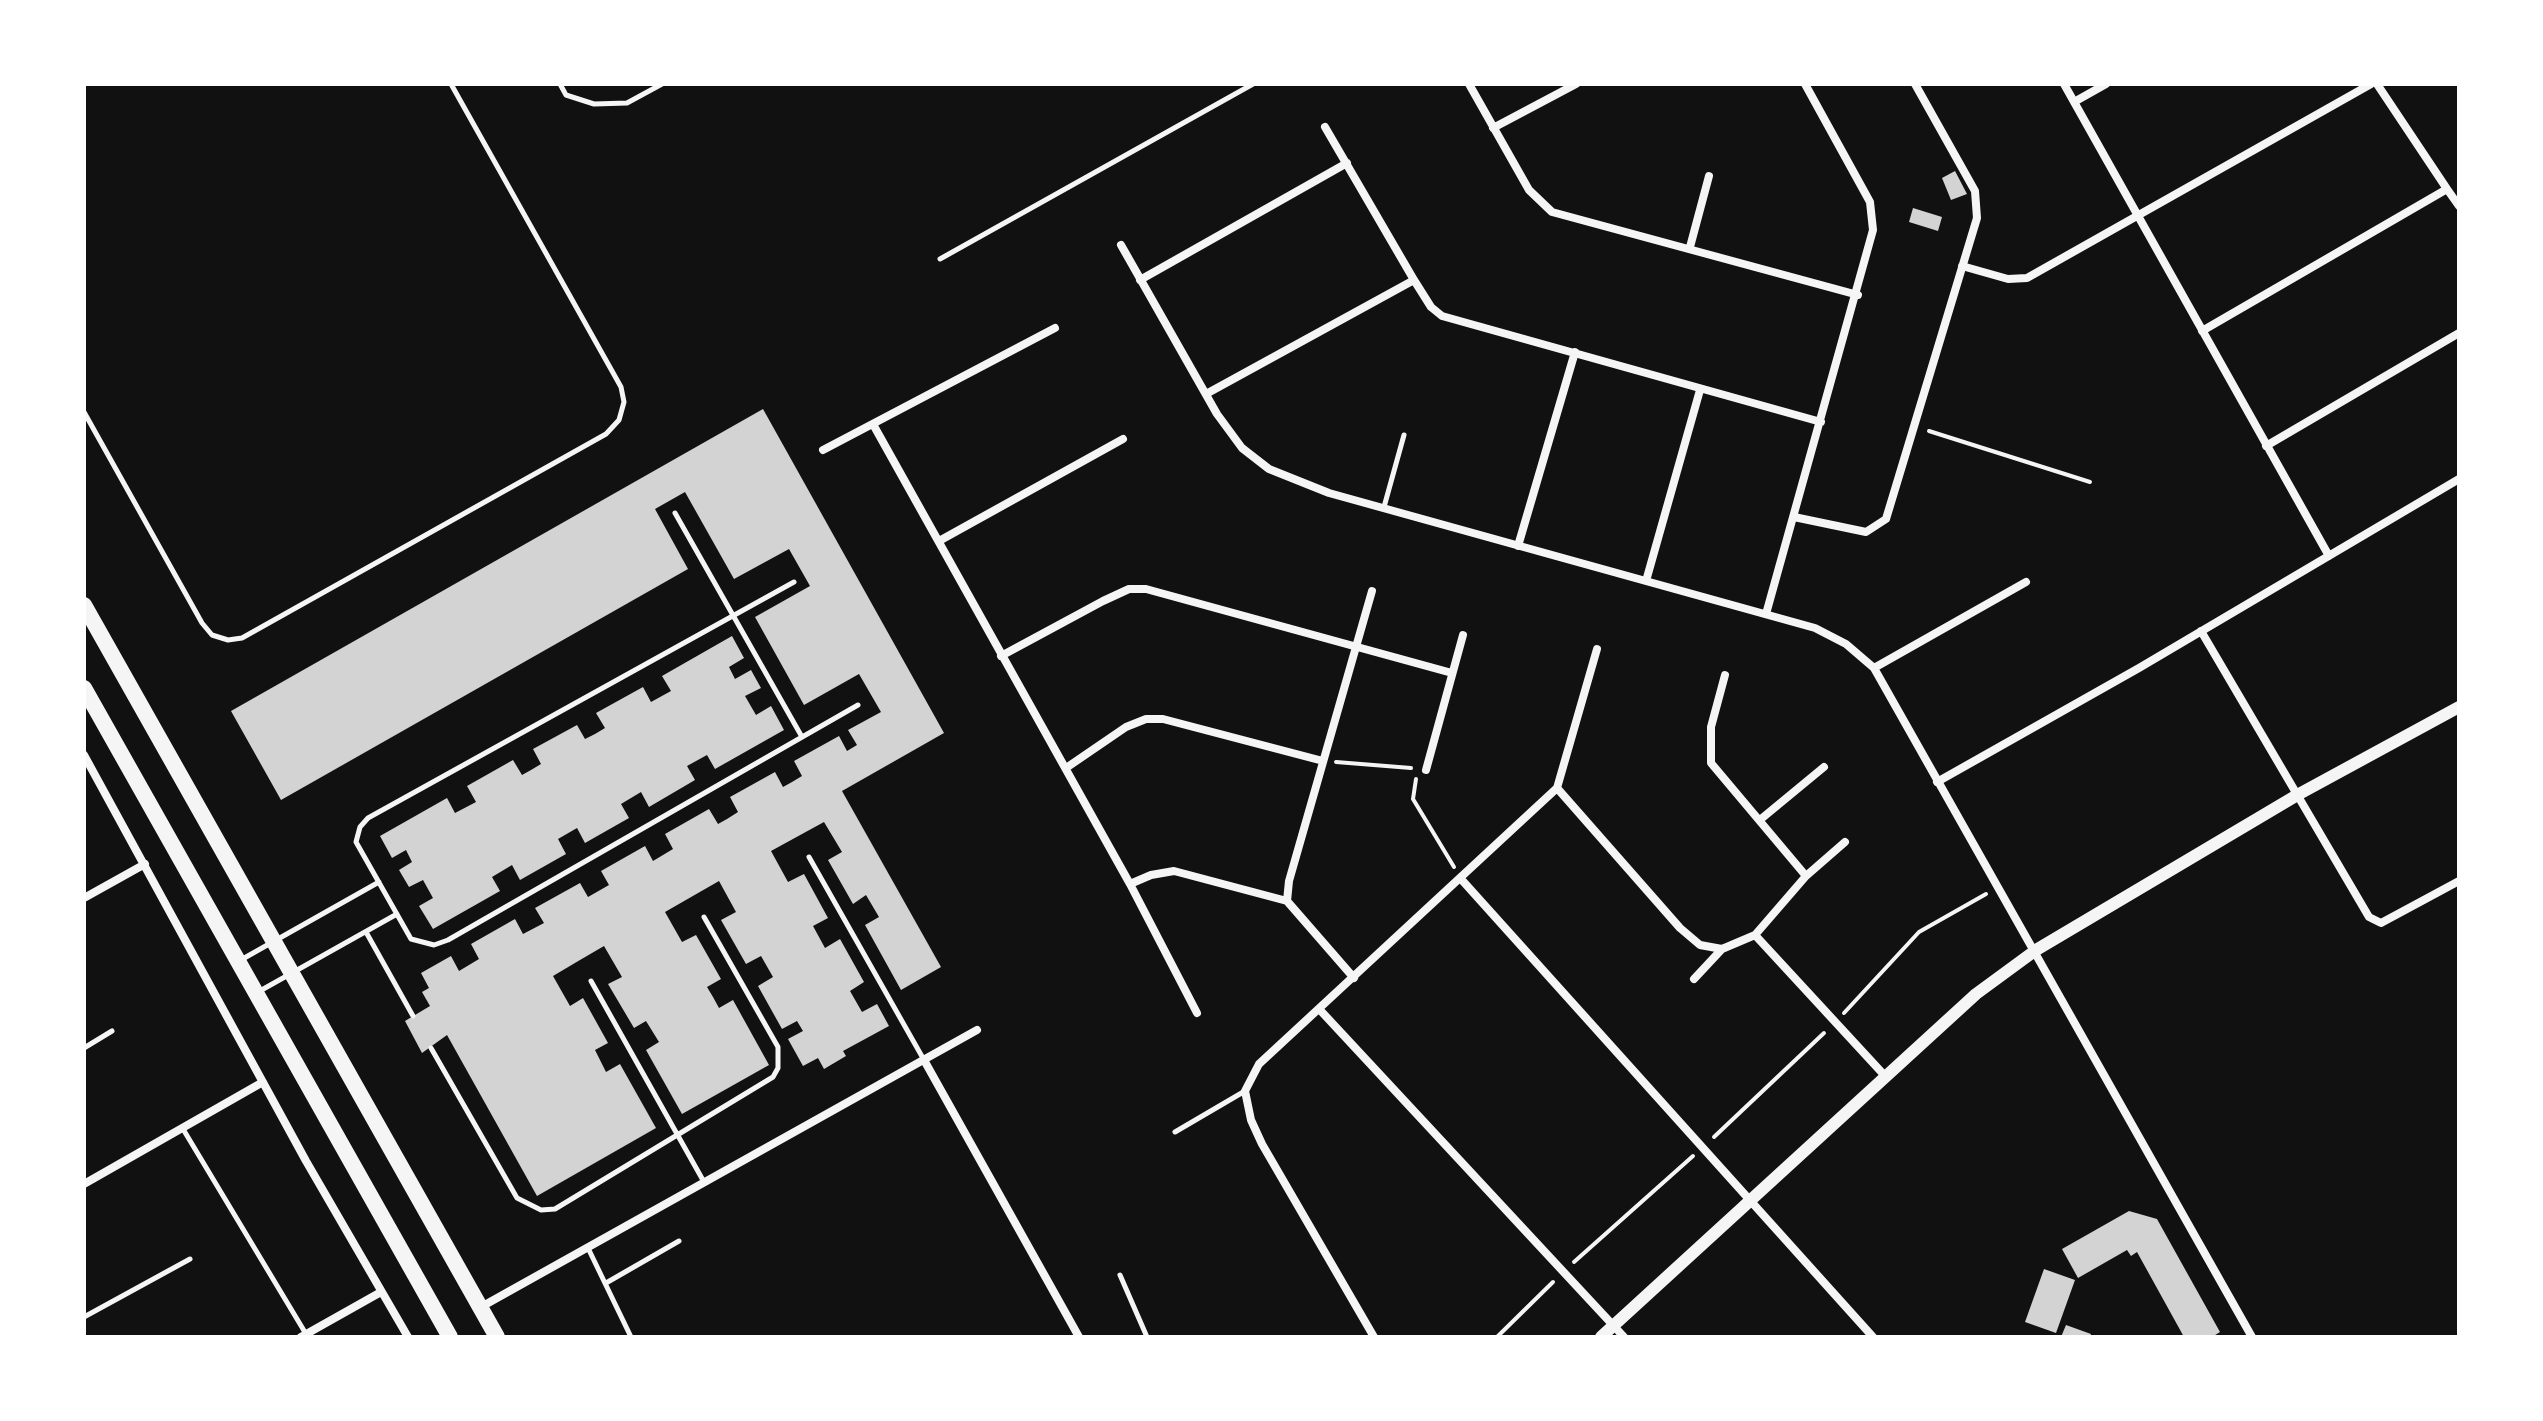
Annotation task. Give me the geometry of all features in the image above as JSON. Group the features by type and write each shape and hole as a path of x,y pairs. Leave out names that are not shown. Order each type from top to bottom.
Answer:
{"main road":[{"path":"84,605 497,1337"},
{"path":"84,688 450,1337"}],"street":[{"path":"1469,84 1529,190 1552,212 1858,295"},
{"path":"1493,128 1576,84"},
{"path":"1766,614 1858,295 1873,230 1870,202 1805,84"},
{"path":"1794,517 1856,531 1876,528 1886,519 1977,218 1975,191 1915,84"},
{"path":"2064,84 2329,556"},
{"path":"2074,102 2106,84"},
{"path":"1962,266 2008,279 2027,278 2371,84"},
{"path":"2377,84 2459,206"},
{"path":"1325,127 1414,280 1431,307 1442,316 1821,422"},
{"path":"1140,280 1347,163"},
{"path":"1690,247 1709,176"},
{"path":"2202,331 2447,189"},
{"path":"1121,245 1206,394 1242,448 1269,469 1329,493 1829,634 1874,668 2252,1337"},
{"path":"1206,394 1414,280"},
{"path":"823,450 874,426 1055,328"},
{"path":"2266,446 2459,333"},
{"path":"1518,546 1575,352"},
{"path":"1646,581 1700,390"},
{"path":"874,426 1130,884 1197,1013"},
{"path":"939,541 1123,439"},
{"path":"1937,782 2459,479"},
{"path":"1874,668 2026,582"},
{"path":"1001,656 1129,589 1146,589 1452,673"},
{"path":"1287,901 1286,892 1372,591"},
{"path":"2201,631 2364,909 2377,923 2459,881"},
{"path":"1426,770 1463,635"},
{"path":"1374,1337 1262,1144 1251,1120 1245,1091 1259,1064 1557,788 1597,649"},
{"path":"1725,675 1711,727 1711,763 1806,876"},
{"path":"1601,1337 1976,994 2036,950 2299,794 2459,707"},
{"path":"1066,768 1126,727 1146,719 1163,719 1323,761"},
{"path":"84,755 263,1082 408,1337"},
{"path":"1761,819 1824,767"},
{"path":"1557,788 1680,928 1700,945 1722,949"},
{"path":"1694,979 1722,949 1755,935 1806,876 1845,842"},
{"path":"84,898 145,864"},
{"path":"1130,884 1174,871 1287,901 1354,978"},
{"path":"1461,879 1873,1337"},
{"path":"1755,935 1886,1077"},
{"path":"1320,1010 1624,1337"},
{"path":"480,1308 977,1030"},
{"path":"924,1060 1079,1337"},
{"path":"84,1184 263,1082"},
{"path":"304,1335 381,1292"}],"lane":[{"path":"84,412 202,623 212,635 228,640 242,638 606,434 622,411 621,387 451,84"},
{"path":"560,84 566,95 594,104 616,104 627,103 662,84"},
{"path":"940,259 1253,84"},
{"path":"1383,508 1404,435"},
{"path":"675,513 802,737"},
{"path":"794,582 368,818 360,827 356,842 411,939 434,945 448,940 858,705"},
{"path":"809,857 924,1060"},
{"path":"239,961 379,882"},
{"path":"257,993 397,914"},
{"path":"431,1048 517,1198 541,1210 555,1209 773,1077 778,1068 778,1047 704,917"},
{"path":"366,932 413,1016"},
{"path":"591,981 705,1182"},
{"path":"84,1048 112,1031"},
{"path":"1175,1132 1245,1091"},
{"path":"183,1128 304,1335"},
{"path":"606,1283 679,1241"},
{"path":"588,1247 631,1337"},
{"path":"84,1317 190,1259"},
{"path":"1120,1275 1147,1337"}],"path":[{"path":"1915,426 2090,482"},
{"path":"1323,761 1417,768 1413,799 1461,879"},
{"path":"1497,1337 1563,1272 1703,1147 1835,1022 1919,932 1999,887"}],"building":[{"path":"1955,171 1967,194 1951,200 1942,178"},
{"path":"1913,208 1942,217 1938,231 1909,222"},
{"path":"763,409 944,733 842,791 941,967 901,990 865,925 879,917 866,895 853,904 828,860 842,852 824,822 771,851 788,882 804,874 828,918 813,926 825,948 840,939 864,982 850,991 862,1012 877,1004 889,1026 843,1051 846,1056 824,1069 818,1058 803,1066 788,1039 803,1031 797,1021 782,1029 758,986 773,977 761,956 746,964 721,920 736,912 719,881 665,912 682,942 696,935 721,979 707,987 719,1008 733,1000 769,1065 682,1114 646,1050 659,1042 646,1021 634,1028 608,984 622,977 604,946 553,976 570,1006 583,998 608,1043 595,1050 606,1072 620,1064 656,1128 537,1196 447,1035 422,1053 405,1021 430,1006 422,992 429,988 421,973 451,956 459,971 479,959 471,944 515,919 523,934 544,923 535,908 580,883 588,897 609,885 601,871 645,846 653,861 673,849 665,834 709,809 718,824 727,819 738,812 730,797 775,772 783,787 792,782 802,776 794,761 839,736 847,751 857,745 848,730 881,712 859,674 804,705 755,617 810,586 789,549 734,579 685,492 655,509 688,569 281,800 231,711"},
{"path":"732,636 744,658 729,667 735,679 751,670 761,688 745,696 756,715 771,706 784,730 715,769 707,755 687,766 695,780 649,807 641,792 621,804 629,818 585,843 577,828 558,839 566,854 520,880 512,865 492,877 500,891 433,929 419,906 433,898 423,880 409,887 399,870 412,862 406,850 392,858 380,836 447,798 455,813 476,802 467,786 513,760 522,775 541,764 533,749 577,725 585,739 595,734 605,728 596,713 643,687 651,702 671,691 662,676"},
{"path":"2129,1211 2157,1219 2220,1332 2212,1337 2184,1337 2137,1252 2131,1256 2127,1250 2078,1278 2062,1249"},
{"path":"2044,1269 2075,1280 2056,1333 2025,1322"},
{"path":"2066,1325 2091,1334 2090,1337 2061,1337"}]}
